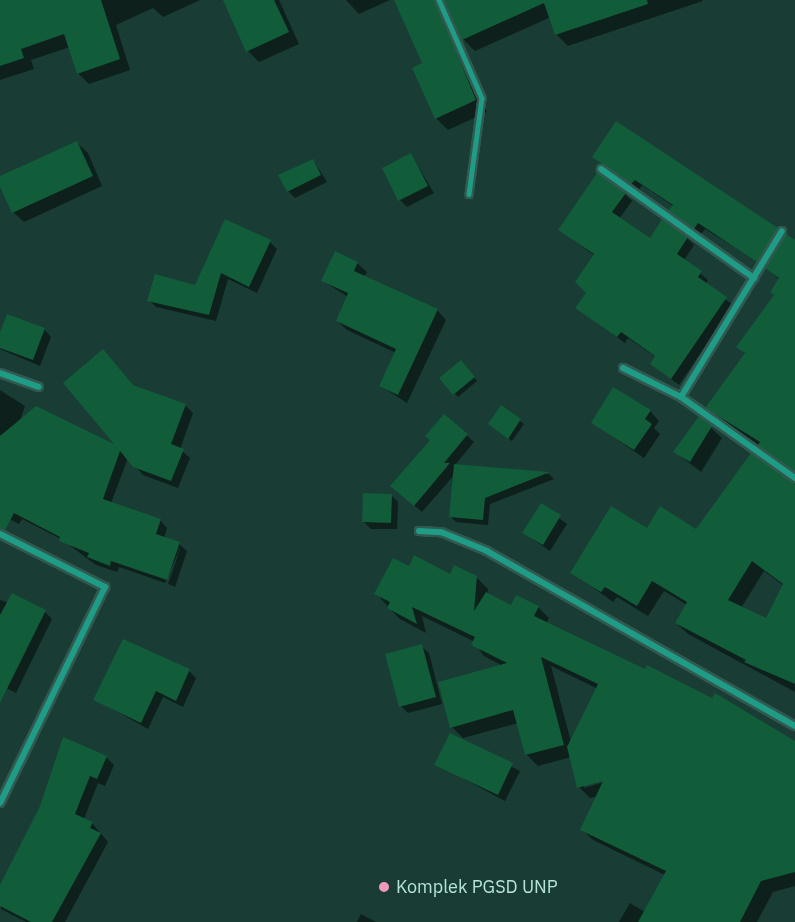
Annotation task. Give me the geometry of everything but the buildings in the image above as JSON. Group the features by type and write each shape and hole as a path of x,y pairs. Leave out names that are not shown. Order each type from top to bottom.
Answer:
{"street":[{"path":"601,169 754,278"},
{"path":"681,397 782,231"},
{"path":"623,368 681,397 795,478"},
{"path":"0,373 39,387"},
{"path":"419,531 441,532 487,551 795,726"},
{"path":"0,534 105,587 0,803"}],"lane":[{"path":"439,0 482,98 469,194"}],"place":[{"name":"Komplek PGSD UNP","path":"384,887"}]}
